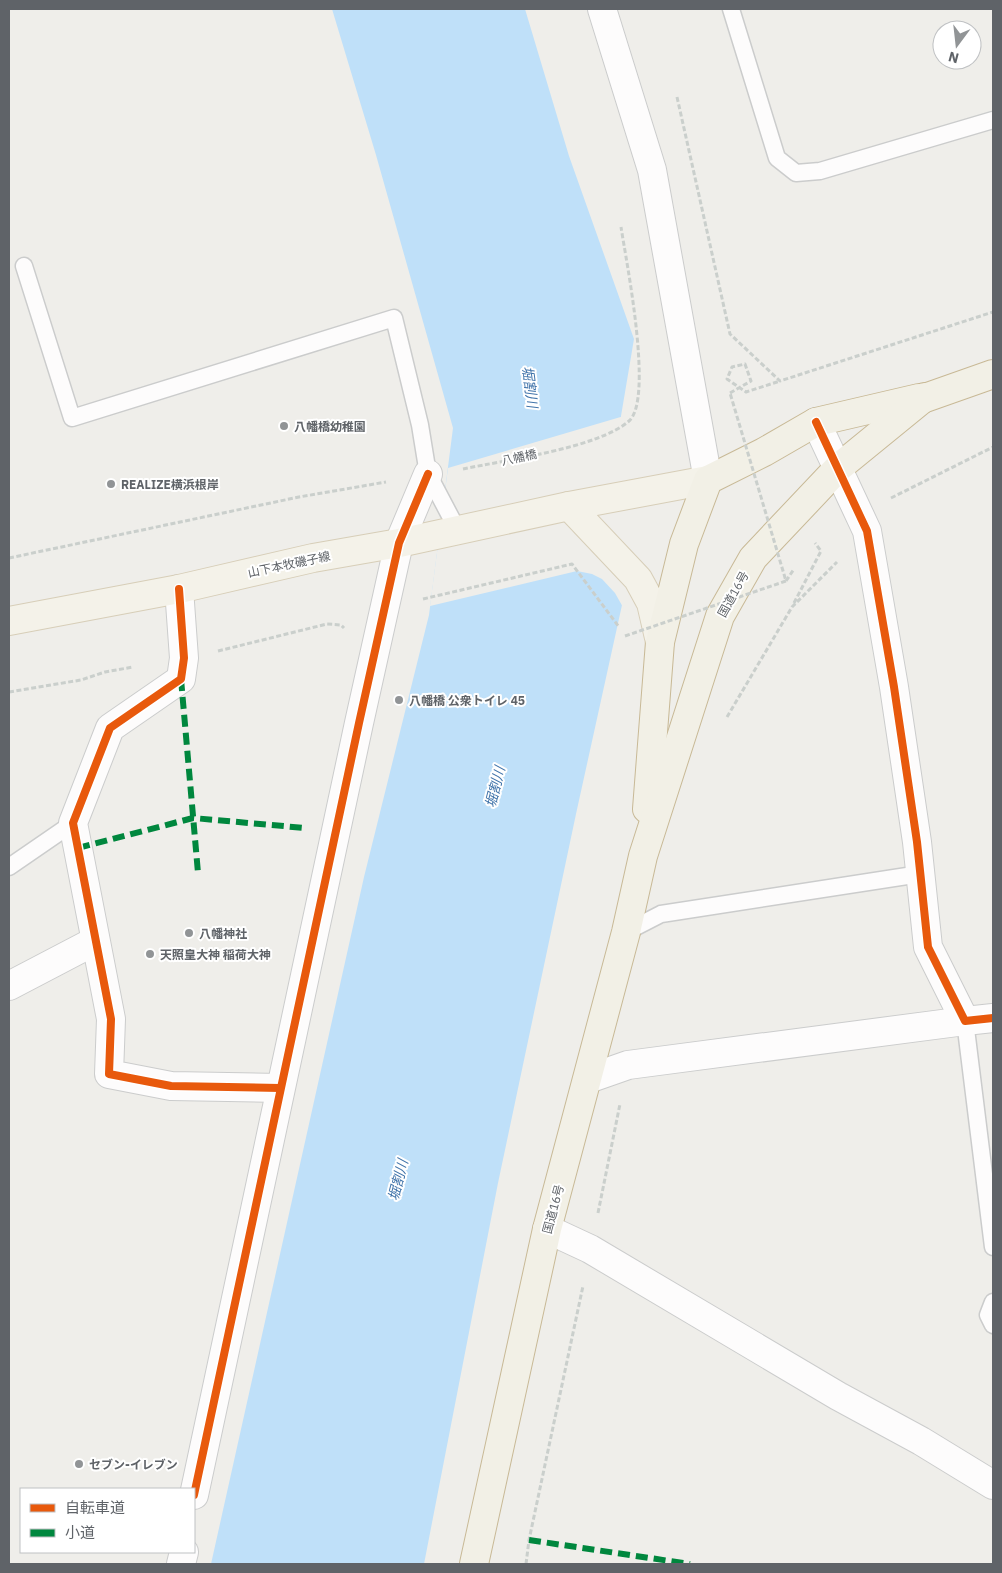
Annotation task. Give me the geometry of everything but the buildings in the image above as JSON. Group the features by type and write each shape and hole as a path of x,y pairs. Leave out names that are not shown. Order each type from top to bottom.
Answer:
{"highway":[{"name":"国道16号","path":"643,856 660,642 684,544 708,480 820,429 993,376"},
{"name":"国道16号","path":"474,1564 547,1229 626,932 643,856 720,616 753,558 838,468 925,397"}],"main road":[{"name":"山下本牧磯子線","path":"9,621 179,589 313,558 400,543 568,506 708,480"},
{"path":"568,506 638,578 651,603 660,642"}],"street":[{"path":"602,9 652,170 708,480"},
{"path":"820,429 867,532 894,686 928,947 965,1021"},
{"path":"195,1490 280,1088 400,543 428,474"},
{"path":"179,589 184,658 181,679 110,728 74,823 111,1019 109,1074 171,1086 280,1088"},
{"path":"9,986 96,941"},
{"path":"588,1079 628,1065 993,1018"},
{"path":"547,1229 590,1249 838,1396 921,1441 993,1485"}],"lane":[{"path":"731,9 777,158 796,173 820,171 993,120"},
{"path":"24,266 72,418 394,318 420,425 428,474 444,502 448,532"},
{"path":"9,867 74,823"},
{"path":"626,932 661,914 920,874"},
{"path":"965,1021 993,1247"},
{"path":"993,1302 988,1315 993,1325"}],"path":[{"path":"677,97 730,334 780,381"},
{"path":"431,596 572,564 625,636 786,581 730,393 737,389 744,385 750,381 745,364 732,367 727,379 733,384 740,388 746,392 993,312"},
{"path":"867,532 893,496 993,447"},
{"path":"9,558 299,497 390,481"},
{"path":"792,607 821,551 815,542"}],"water":[{"name":"堀割川","path":"332,9 525,9 569,156 634,339 621,416 622,605 498,1183 424,1564 211,1564 364,877 429,615 453,428 376,155"}],"pier":[{"path":"624,416 624,609 615,593 602,579 592,574 577,571 430,606 448,468"}],"marked path":[{"path":"181,679 198,873"},
{"path":"78,848 193,818 305,828"},
{"path":"529,1540 690,1564"}],"cycle path":[{"path":"816,422 867,531 894,687 917,842 928,947 965,1021 993,1018"},
{"path":"195,1490 399,543 428,474"},
{"path":"179,589 184,658 181,679 110,728 73,823 111,1019 109,1074 171,1086 280,1088"}],"place":[{"name":"八幡橋幼稚園","path":"284,426"},
{"name":"REALIZE横浜根岸","path":"111,484"},
{"name":"八幡橋 公衆トイレ 45","path":"399,700"},
{"name":"八幡神社","path":"189,933"},
{"name":"天照皇大神 稲荷大神","path":"150,954"},
{"name":"セブン-イレブン","path":"79,1464"}]}
